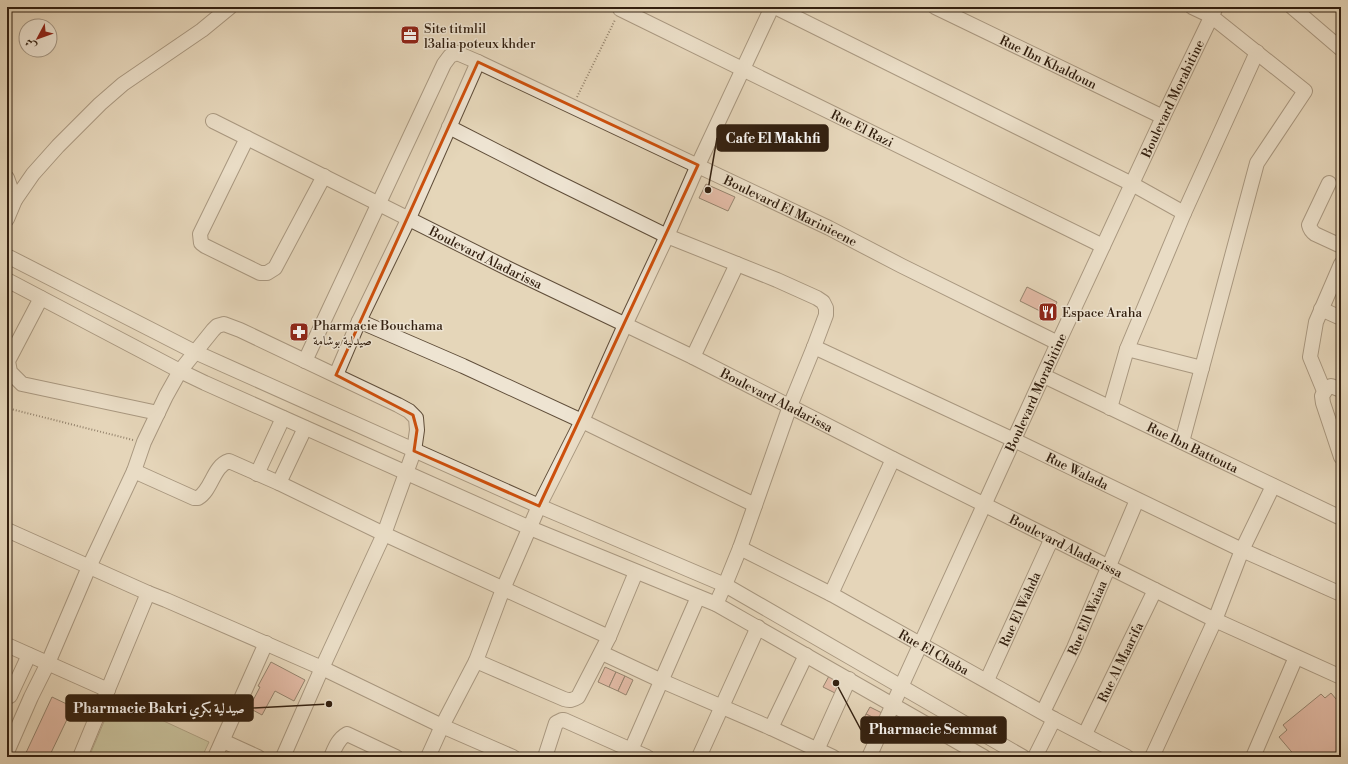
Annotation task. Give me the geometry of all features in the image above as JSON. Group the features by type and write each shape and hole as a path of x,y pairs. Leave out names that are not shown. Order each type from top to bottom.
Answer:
{"street":[{"path":"7,219 15,200 33,174 58,146 113,91 140,71 202,30 230,7"},
{"path":"428,757 442,726 476,661 503,589 539,506 582,421 624,325 667,236 698,165 774,7 1132,184 1184,213"},
{"name":"Rue Ibn Khaldoun","path":"934,7 1163,117"},
{"path":"1182,442 1257,163 1305,91 1256,52 1214,12 1192,7"},
{"path":"1292,7 1341,49"},
{"name":"Rue El Razi","path":"620,9 1103,246"},
{"name":"Boulevard Morabitine","path":"869,757 1058,343 1163,117 1214,12"},
{"path":"1110,408 1127,349 1184,213 1256,52"},
{"name":"Boulevard El Marinieene","path":"379,203 448,58 457,53 698,165 829,228 1058,343"},
{"path":"336,375 359,321 409,218 478,62"},
{"name":"Boulevard Aladarissa","path":"213,120 511,270 694,357 893,459 1110,566 1155,590 1216,620 1341,677"},
{"path":"449,127 667,236 784,283 823,302 826,308 826,315 790,406 740,548 716,604"},
{"path":"247,138 200,234 201,243 260,273 271,271 275,268 324,176"},
{"path":"7,178 15,200"},
{"path":"1329,183 1309,225 1314,234 1341,246"},
{"path":"306,361 379,203"},
{"path":"7,256 196,352 414,451 725,585 1023,757"},
{"path":"694,357 737,264"},
{"path":"1324,391 1310,357 1316,322 1341,264"},
{"path":"7,280 180,371 530,528 698,598 716,604 892,704 979,756"},
{"path":"41,298 8,361 10,372 22,384 158,413"},
{"path":"1321,309 1341,318"},
{"path":"359,321 463,366 582,421 754,505"},
{"path":"7,752 134,470 144,442 158,413 180,371 213,330 217,326 224,324 398,405 413,415 417,422 414,451 384,534 283,757"},
{"name":"Rue Walada","path":"814,347 1014,440 1242,550 1341,594"},
{"path":"1127,349 1202,368"},
{"name":"Rue Ibn Battouta","path":"1044,376 1341,518"},
{"path":"1341,390 1331,386 1324,391 1322,396 1341,457"},
{"path":"257,474 283,418"},
{"path":"279,483 305,428"},
{"path":"832,594 893,459"},
{"path":"134,470 194,498 200,497 222,464 229,461 609,637"},
{"path":"1152,757 1216,620 1242,550 1273,486"},
{"name":"Rue Ell Waiaa","path":"1035,757 1048,715 1074,648 1137,500"},
{"path":"7,530 322,668 442,726 514,757"},
{"name":"Rue El Wahda","path":"987,680 1052,538"},
{"name":"Rue El Chaba","path":"740,548 832,594 921,645 1127,757"},
{"path":"476,661 564,699 572,700 578,697 602,653 636,572"},
{"name":"Rue Al Maarifa","path":"1085,734 1155,590"},
{"path":"80,757 148,593"},
{"path":"631,750 698,598"},
{"path":"699,757 758,627"},
{"path":"215,757 266,643"},
{"path":"7,645 108,690"},
{"path":"602,653 833,757"},
{"path":"28,655 8,696 31,697"},
{"path":"771,728 806,655"},
{"path":"1253,757 1296,657"},
{"path":"817,750 849,680"},
{"path":"545,757 556,723 562,720 647,757"},
{"path":"331,757 337,744 343,736 347,734 396,757"},
{"path":"222,741 258,757"}],"path":[{"path":"572,107 620,9"},
{"path":"7,408 144,442"}],"highlighted area":[{"path":"478,62 698,165 539,506 414,451 417,430 413,415 336,375"}],"green space":[{"path":"114,698 209,742 202,757 89,757"}],"building":[{"path":"706,184 735,197 728,211 699,198"},
{"path":"1027,287 1057,302 1050,316 1020,301"},
{"path":"271,662 305,680 294,701 275,691 262,715 249,708 260,687 258,686"},
{"path":"605,667 616,672 609,687 598,682"},
{"path":"616,672 625,676 618,691 609,687"},
{"path":"625,676 633,680 626,695 618,691"},
{"path":"829,676 841,682 835,693 823,687"},
{"path":"1331,693 1341,705 1341,757 1296,757 1279,737 1287,730 1283,725 1321,694 1325,698"},
{"path":"52,697 73,707 49,757 24,757"},
{"path":"870,707 882,713 878,720 866,714"},
{"path":"866,714 878,720 874,728 862,722"}],"place":[{"name":"Site titmlil l3alia poteux khder","path":"410,35"},
{"name":"Cafe El Makhfi","path":"708,190"},
{"name":"Espace Araha","path":"1048,312"},
{"name":"Pharmacie Bouchama صيدلية بوشامة","path":"299,332"},
{"name":"Pharmacie Semmat","path":"836,683"},
{"name":"Pharmacie Bakri صيدلية بكري","path":"329,704"}]}
